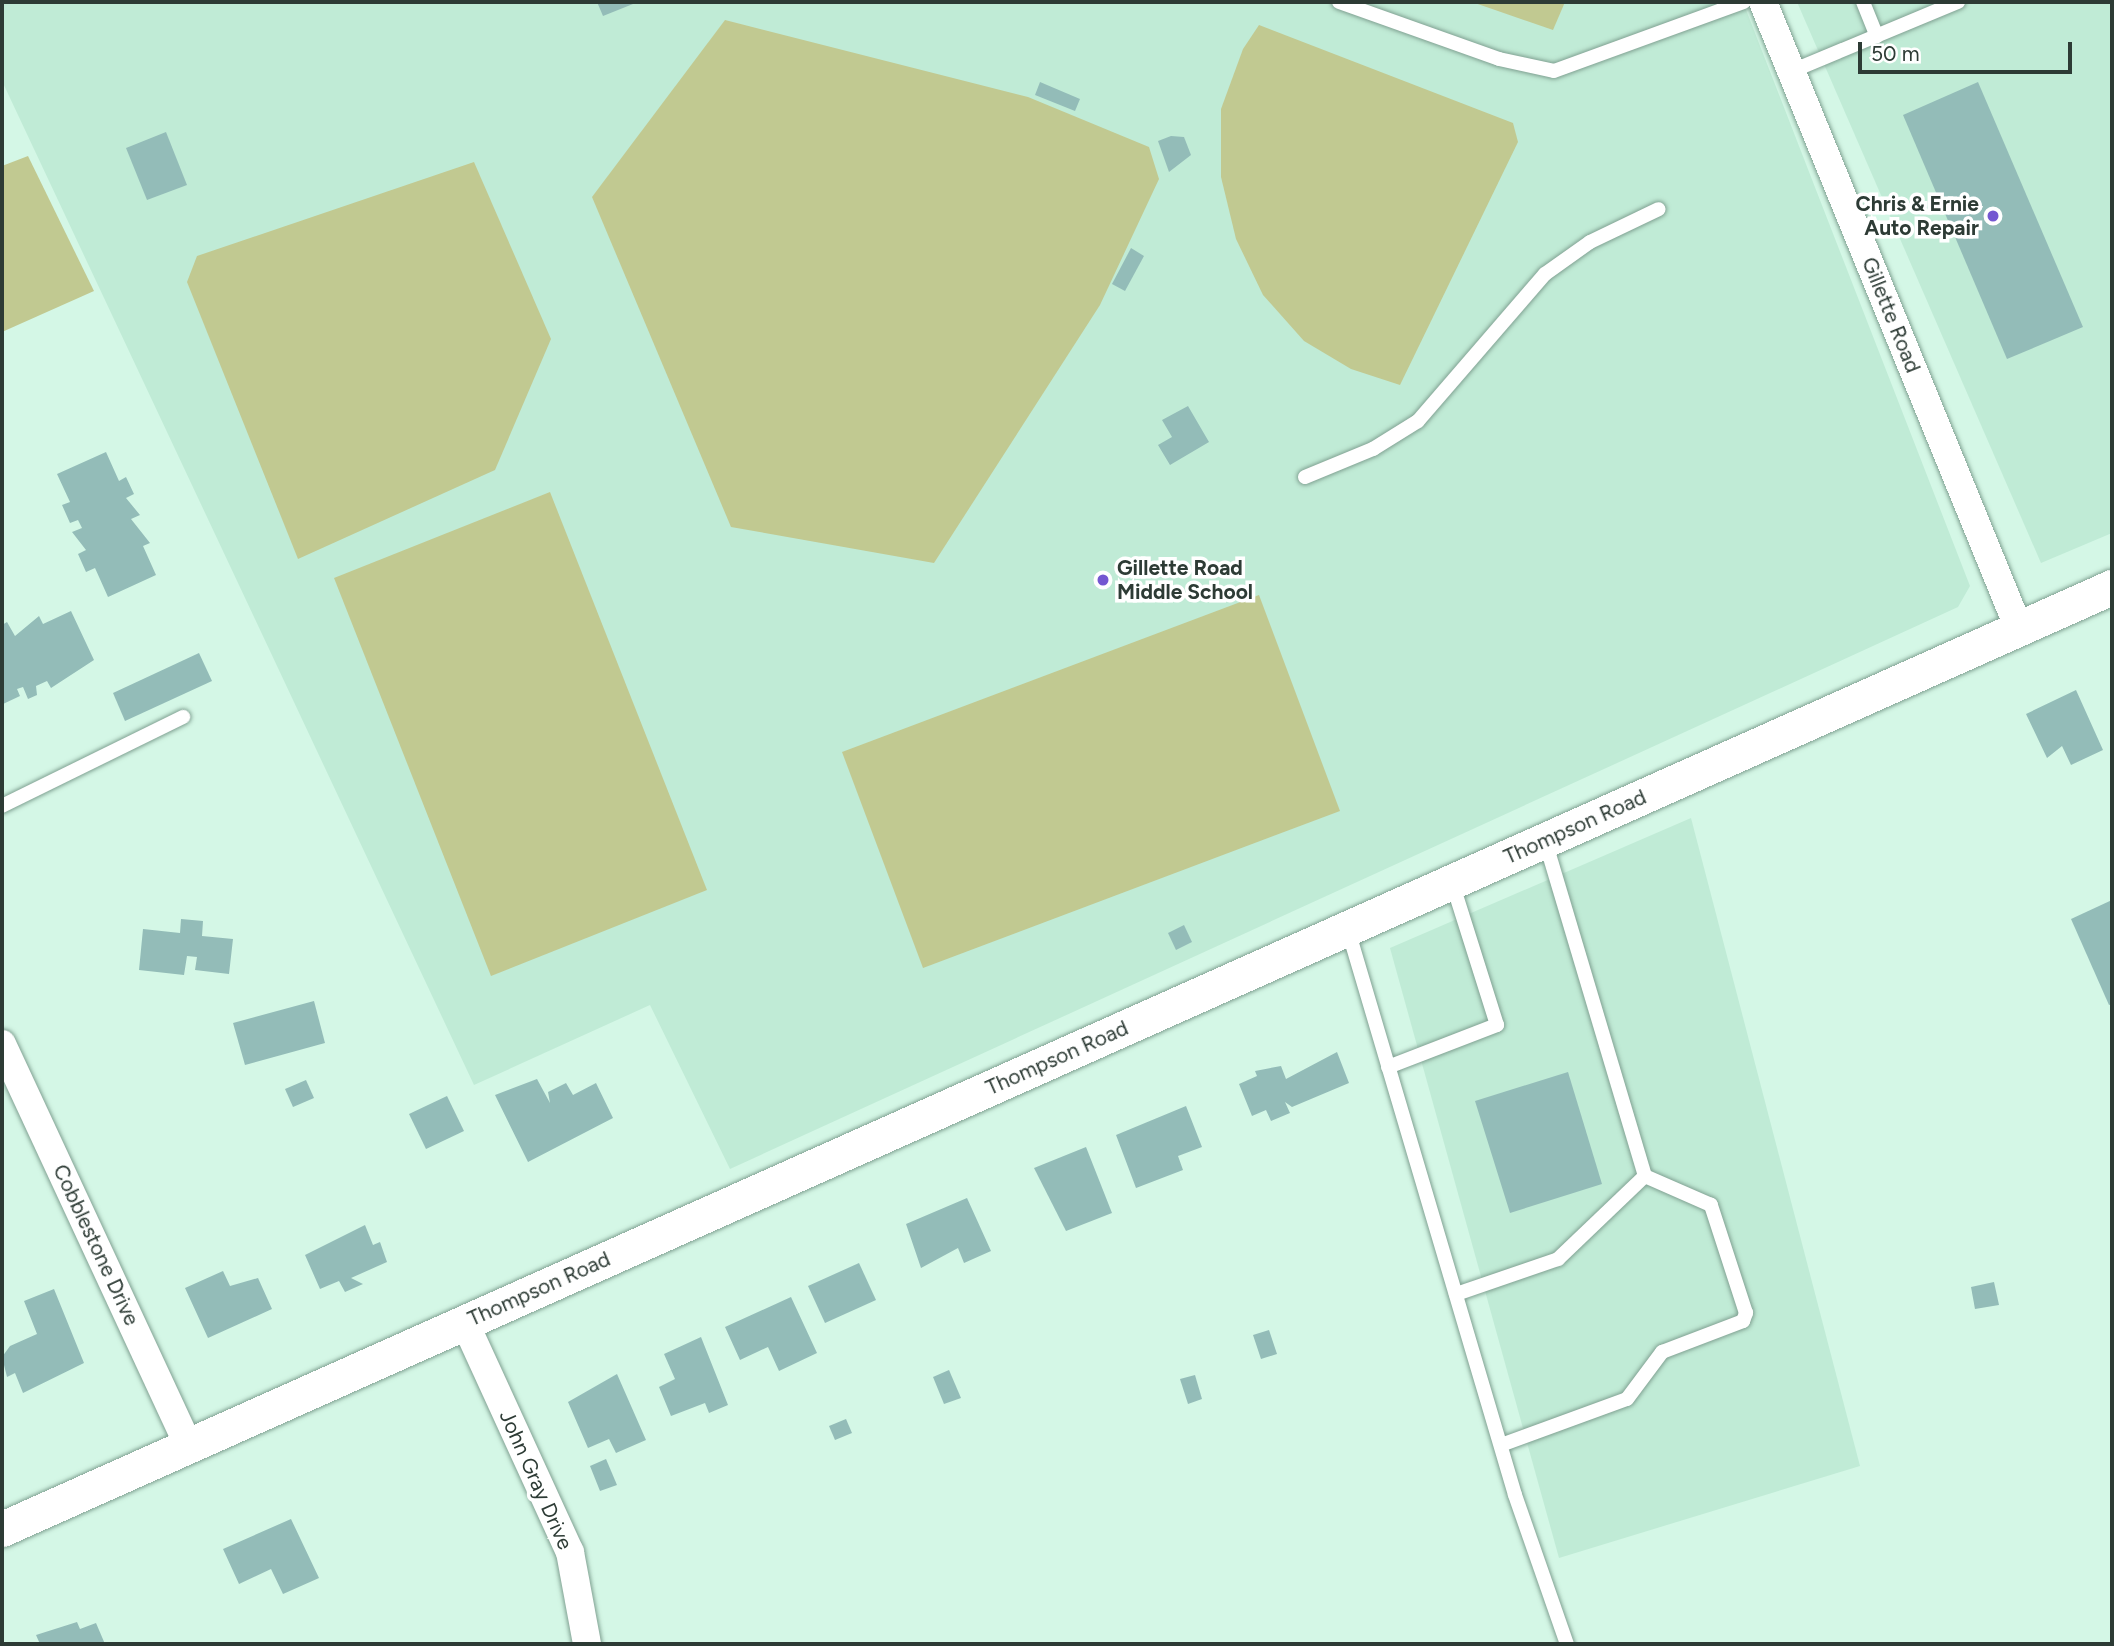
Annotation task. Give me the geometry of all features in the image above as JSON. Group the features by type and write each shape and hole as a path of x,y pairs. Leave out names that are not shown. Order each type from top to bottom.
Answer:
{"street":[{"name":"Gillette Road","path":"1763,2 2019,629"},
{"name":"Thompson Road","path":"2,1529 2112,587"},
{"name":"Cobblestone Drive","path":"2,1044 189,1447"},
{"name":"John Gray Drive","path":"465,1322 570,1552 587,1644"}],"lane":[{"path":"1339,2 1499,59 1554,71 1744,2"},
{"path":"1863,2 1877,36"},
{"path":"1792,71 1958,2"},
{"path":"1305,477 1373,449 1418,421 1545,274 1590,242 1659,209"},
{"path":"2,806 183,717"},
{"path":"1501,1445 1626,1399 1662,1352 1743,1321 1746,1313 1711,1205 1645,1176 1545,841"},
{"path":"1388,1067 1497,1025 1451,881"},
{"path":"1347,929 1501,1445 1567,1644"},
{"path":"1456,1294 1558,1259 1645,1176"}],"shaded area":[{"name":"Gillette Road Middle School","path":"2,2 1743,2 1970,586 1958,607 730,1169 650,1005 474,1085 2,81"},
{"path":"1472,2 1565,2 1553,30"},
{"path":"1797,2 2112,2 2112,533 2041,563"},
{"path":"725,20 1028,97 1149,147 1159,179 1100,305 934,563 731,527 592,197"},
{"path":"1259,25 1513,123 1518,142 1400,385 1351,369 1304,341 1263,295 1236,239 1221,177 1221,109 1243,49"},
{"path":"28,156 94,291 2,332 2,166"},
{"path":"474,162 551,339 495,470 298,559 187,282 197,256"},
{"path":"550,492 707,890 491,976 334,578"},
{"path":"1259,595 1340,811 923,968 842,752"},
{"path":"1691,818 1860,1466 1559,1558 1390,948"}],"building":[{"path":"597,2 638,2 603,16"},
{"path":"1040,82 1080,99 1075,111 1035,95"},
{"path":"1978,82 2083,327 2007,359 1903,115"},
{"path":"166,132 187,185 147,200 126,148"},
{"path":"1171,136 1184,137 1191,155 1169,172 1158,141"},
{"path":"1131,248 1144,256 1125,291 1112,284"},
{"path":"1188,406 1209,442 1170,465 1158,445 1172,437 1162,420"},
{"path":"106,452 119,481 126,477 134,494 126,498 140,515 131,519 150,543 143,546 156,575 108,597 95,568 86,572 78,554 86,550 72,532 82,528 78,520 70,523 62,505 70,502 57,474"},
{"path":"71,611 94,660 51,688 47,681 36,686 37,695 28,699 23,687 17,689 20,696 3,704 2,625 7,622 15,636 39,616 43,624"},
{"path":"199,653 212,681 125,721 113,693"},
{"path":"2076,690 2103,750 2071,765 2062,746 2047,758 2026,714"},
{"path":"2112,900 2112,1004 2109,1005 2071,919"},
{"path":"181,919 203,921 202,936 233,939 229,974 195,970 197,957 187,956 184,975 139,970 143,929 180,933"},
{"path":"1184,925 1192,942 1176,950 1168,933"},
{"path":"314,1001 325,1043 245,1065 233,1023"},
{"path":"1337,1052 1349,1083 1292,1107 1285,1102 1290,1113 1271,1121 1266,1110 1252,1116 1239,1084 1257,1076 1255,1071 1281,1066 1286,1079"},
{"path":"1568,1072 1602,1184 1510,1213 1475,1101"},
{"path":"537,1079 550,1103 548,1092 566,1083 573,1095 596,1083 613,1118 528,1162 495,1095"},
{"path":"306,1080 314,1098 293,1107 285,1089"},
{"path":"447,1096 464,1131 426,1149 409,1114"},
{"path":"1186,1106 1202,1147 1178,1156 1183,1170 1136,1188 1116,1135"},
{"path":"1086,1147 1112,1213 1066,1231 1034,1168"},
{"path":"967,1198 991,1251 964,1263 958,1248 921,1268 906,1224"},
{"path":"365,1225 373,1245 380,1242 387,1262 351,1278 363,1284 345,1292 339,1281 320,1289 305,1255"},
{"path":"859,1263 876,1300 825,1323 808,1286"},
{"path":"223,1271 230,1286 258,1278 272,1309 208,1338 185,1288"},
{"path":"1994,1282 1999,1305 1975,1309 1971,1287"},
{"path":"54,1289 84,1363 23,1393 15,1373 7,1377 2,1357 10,1346 37,1334 24,1301"},
{"path":"791,1297 817,1353 779,1371 768,1347 740,1360 725,1327"},
{"path":"1269,1330 1277,1354 1261,1359 1253,1335"},
{"path":"701,1337 728,1405 709,1413 705,1403 671,1416 659,1387 675,1379 664,1354"},
{"path":"949,1370 961,1398 944,1404 933,1377"},
{"path":"617,1374 646,1440 616,1453 609,1439 588,1448 568,1402"},
{"path":"1195,1375 1202,1399 1188,1404 1180,1379"},
{"path":"846,1419 852,1433 835,1440 829,1426"},
{"path":"606,1459 617,1485 600,1491 590,1466"},
{"path":"291,1519 319,1578 283,1594 271,1569 239,1584 223,1549"},
{"path":"77,1622 80,1629 96,1623 105,1644 40,1644 36,1635"}],"place":[{"name":"Chris & Ernie Auto Repair","path":"1993,216"},
{"name":"Gillette Road Middle School","path":"1103,580"}]}
